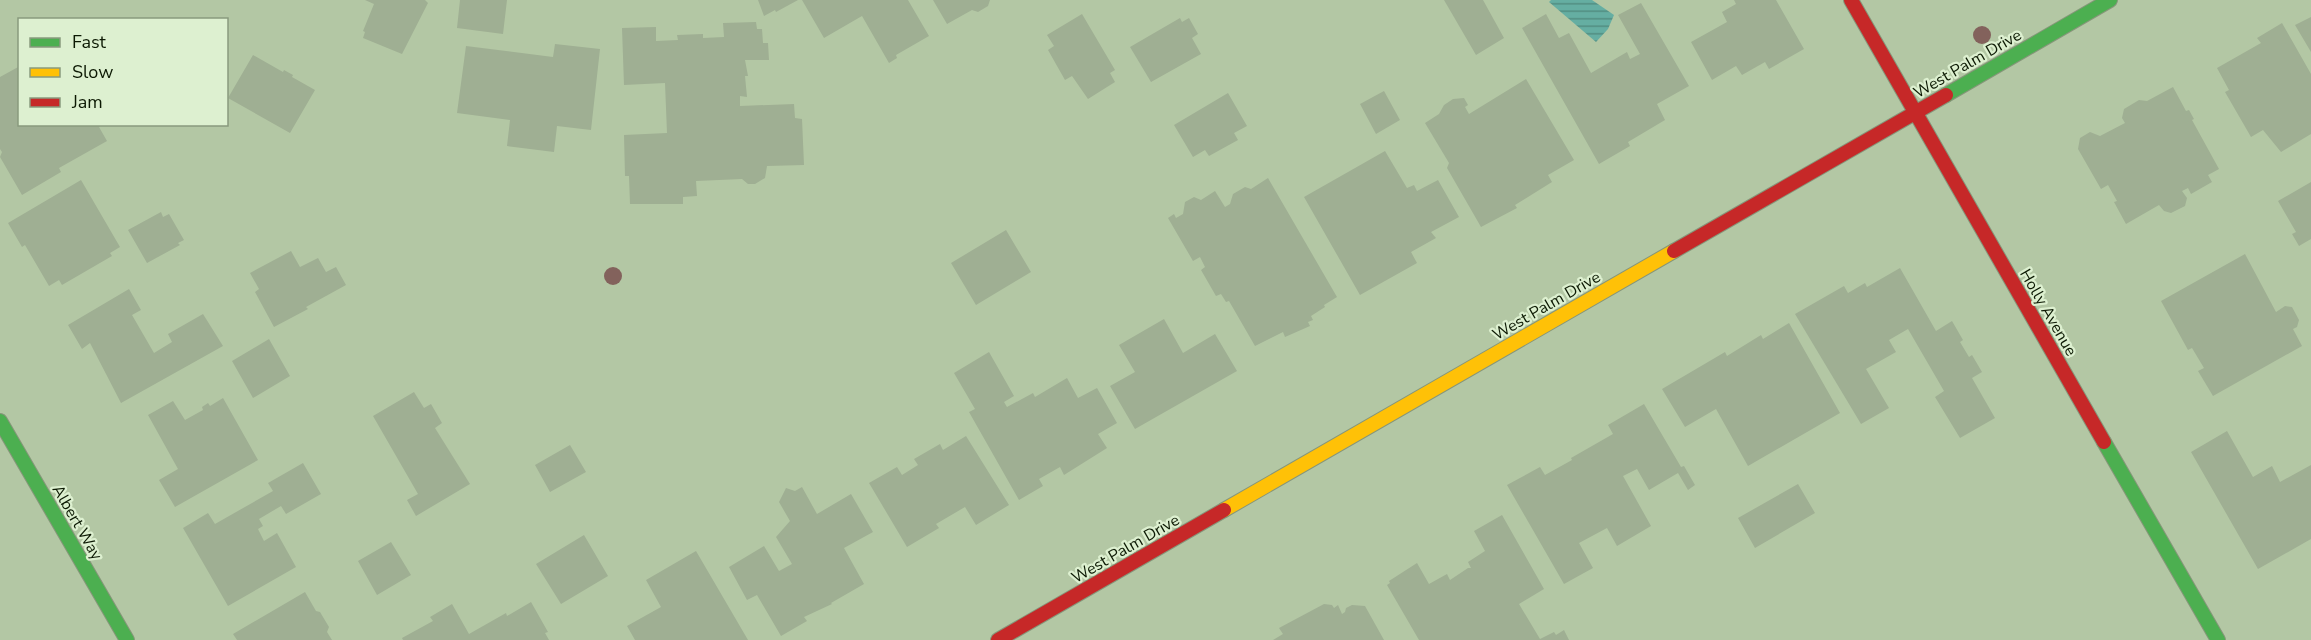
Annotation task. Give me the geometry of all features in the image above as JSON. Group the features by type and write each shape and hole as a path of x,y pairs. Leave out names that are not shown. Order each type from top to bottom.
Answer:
{"street":[{"name":"Holly Avenue","path":"1851,0 2217,640"},
{"name":"West Palm Drive","path":"998,640 2110,0"},
{"name":"Albert Way","path":"0,421 127,640"}],"water":[{"path":"1551,0 1592,0 1614,15 1608,29 1596,42 1549,2"}],"building":[{"path":"365,0 425,0 428,3 402,54 363,38 365,32 363,31 374,4"},
{"path":"460,0 507,0 503,34 457,28"},
{"path":"758,0 798,0 764,16"},
{"path":"802,0 908,0 929,36 896,55 897,58 889,63 862,16 824,38"},
{"path":"933,0 990,0 988,6 978,12 972,10 947,24"},
{"path":"1444,0 1483,0 1504,38 1476,55"},
{"path":"1734,0 1776,0 1804,49 1769,69 1765,62 1742,75 1736,66 1712,80 1691,42 1727,22 1722,12 1736,4"},
{"path":"1641,3 1689,86 1657,104 1665,120 1628,142 1630,146 1599,164 1522,28 1546,14 1559,38 1569,33 1591,73 1627,52 1630,59 1640,54 1618,15"},
{"path":"1082,14 1115,70 1110,73 1115,82 1088,99 1072,76 1065,80 1048,50 1054,46 1047,35"},
{"path":"2311,17 2311,52 2295,25"},
{"path":"1180,18 1182,22 1189,18 1198,34 1192,38 1201,54 1151,82 1130,47"},
{"path":"756,22 757,29 762,29 763,43 768,43 769,60 745,60 748,76 745,76 747,97 740,96 740,106 794,104 795,118 802,119 804,165 767,166 765,178 755,184 748,184 742,179 696,181 697,196 683,197 683,204 630,204 629,176 625,176 624,135 667,133 665,83 624,85 622,28 656,27 656,41 678,40 677,35 703,34 703,38 724,37 723,23"},
{"path":"2282,23 2311,74 2311,134 2281,152 2263,130 2251,137 2225,92 2229,90 2217,68 2261,43 2257,38"},
{"path":"555,44 600,49 591,130 557,126 554,152 507,146 510,120 457,113 466,46 553,57"},
{"path":"253,55 293,75 292,77 315,90 290,133 228,98"},
{"path":"18,67 18,126 100,126 107,141 59,168 61,172 22,195 0,157 2,152 0,149 0,77"},
{"path":"1526,79 1574,160 1548,175 1552,182 1515,205 1517,208 1481,227 1447,168 1449,163 1425,123 1439,114 1444,105 1453,99 1464,98 1469,114"},
{"path":"2173,87 2186,111 2189,110 2194,119 2192,120 2219,169 2208,175 2212,182 2191,194 2188,188 2182,191 2187,198 2185,206 2171,213 2164,211 2159,205 2126,224 2108,185 2101,189 2078,149 2080,138 2090,132 2100,136 2125,123 2122,118 2124,109 2139,100 2147,101"},
{"path":"1384,91 1400,120 1376,134 1360,104"},
{"path":"1228,93 1247,126 1234,133 1238,140 1209,156 1205,150 1193,157 1174,125"},
{"path":"1385,151 1407,188 1414,185 1417,191 1438,180 1459,217 1431,232 1436,238 1411,252 1417,263 1360,295 1304,197"},
{"path":"1268,178 1337,297 1311,316 1313,320 1308,322 1310,326 1285,337 1283,332 1255,346 1229,301 1226,302 1221,294 1216,296 1201,270 1205,267 1200,257 1193,261 1168,218 1174,214 1176,218 1183,214 1185,202 1194,197 1201,200 1215,191 1225,207 1230,204 1233,194 1245,187 1251,189"},
{"path":"81,180 120,247 110,253 112,256 62,285 59,280 49,286 25,245 22,247 8,223"},
{"path":"2311,182 2311,239 2299,246 2292,234 2296,232 2278,201"},
{"path":"161,212 163,217 169,214 184,240 178,243 180,245 147,263 128,230"},
{"path":"1006,230 1031,272 976,305 951,263"},
{"path":"291,251 300,267 318,258 326,272 336,267 346,285 274,327 255,292 259,289 250,273"},
{"path":"2245,254 2276,312 2285,306 2292,307 2299,320 2297,327 2293,329 2302,346 2213,396 2198,371 2204,368 2192,348 2188,350 2161,301"},
{"path":"1900,268 1936,331 1952,321 1963,340 1960,342 1969,357 1972,355 1982,372 1972,378 1995,418 1960,438 1935,397 1944,391 1908,329 1889,340 1896,352 1866,369 1889,408 1861,424 1795,314 1844,286 1848,293 1865,283 1867,287"},
{"path":"129,289 141,310 132,315 154,353 172,342 168,334 203,314 223,346 121,403 90,343 82,349 68,325"},
{"path":"1164,319 1183,353 1215,334 1237,371 1135,429 1110,386 1135,372 1119,345"},
{"path":"1789,323 1840,413 1748,466 1716,409 1685,427 1662,389 1725,352 1727,356 1761,335 1763,339"},
{"path":"269,339 290,376 253,398 232,361"},
{"path":"989,352 1014,396 1004,402 1007,407 1033,393 1035,397 1067,378 1078,398 1097,388 1117,423 1098,434 1107,448 1064,475 1060,467 1039,479 1043,486 1019,500 969,412 975,409 954,373"},
{"path":"414,392 424,408 431,404 442,423 435,428 470,484 416,516 407,500 418,494 373,416"},
{"path":"223,398 258,460 175,507 159,480 178,469 148,415 173,401 185,420 203,410 202,407 208,403 210,406"},
{"path":"1644,404 1681,467 1684,466 1695,485 1688,490 1678,473 1649,490 1637,469 1623,476 1651,526 1617,546 1607,528 1579,543 1593,568 1564,584 1507,485 1540,467 1545,475 1572,460 1571,458 1613,434 1608,425"},
{"path":"2227,431 2253,477 2272,466 2280,482 2311,465 2311,539 2258,569 2191,452"},
{"path":"966,436 1009,505 976,525 965,507 936,524 939,528 907,547 869,483 897,467 902,475 918,465 914,459 940,444 943,450"},
{"path":"570,445 586,472 550,492 535,465"},
{"path":"303,463 321,494 286,514 281,506 259,519 263,526 258,529 264,541 277,533 296,567 228,606 183,528 208,513 215,524 273,491 268,483"},
{"path":"1798,484 1815,513 1755,548 1738,518"},
{"path":"802,487 817,514 851,494 873,532 844,548 864,584 832,604 804,617 807,621 781,636 757,595 747,600 729,567 764,546 779,571 792,564 776,537 790,521 779,502 786,488 795,491"},
{"path":"1502,515 1544,589 1519,604 1540,639 1554,632 1556,635 1564,630 1569,640 1419,640 1387,585 1389,581 1417,563 1429,584 1447,574 1450,580 1471,568 1468,562 1485,551 1474,531"},
{"path":"584,535 608,576 561,604 536,564"},
{"path":"391,542 411,575 377,595 358,561"},
{"path":"696,551 748,640 635,640 627,626 661,607 646,580"},
{"path":"305,592 329,627 327,632 332,640 237,640 233,634"},
{"path":"531,602 548,632 545,633 549,640 403,640 402,638 433,621 430,617 452,604 469,634"},
{"path":"1324,604 1332,605 1334,608 1338,605 1342,614 1352,605 1365,606 1384,640 1273,640 1283,634 1279,628"}],"traffic: fast":[{"path":"1946,95 2110,0"},
{"path":"0,421 127,640"},
{"path":"2104,442 2218,640"}],"traffic: slow":[{"path":"1224,510 1674,251"}],"traffic: jam":[{"path":"1851,0 2104,442"},
{"path":"1674,251 1946,95"},
{"path":"998,640 1224,510"}]}
